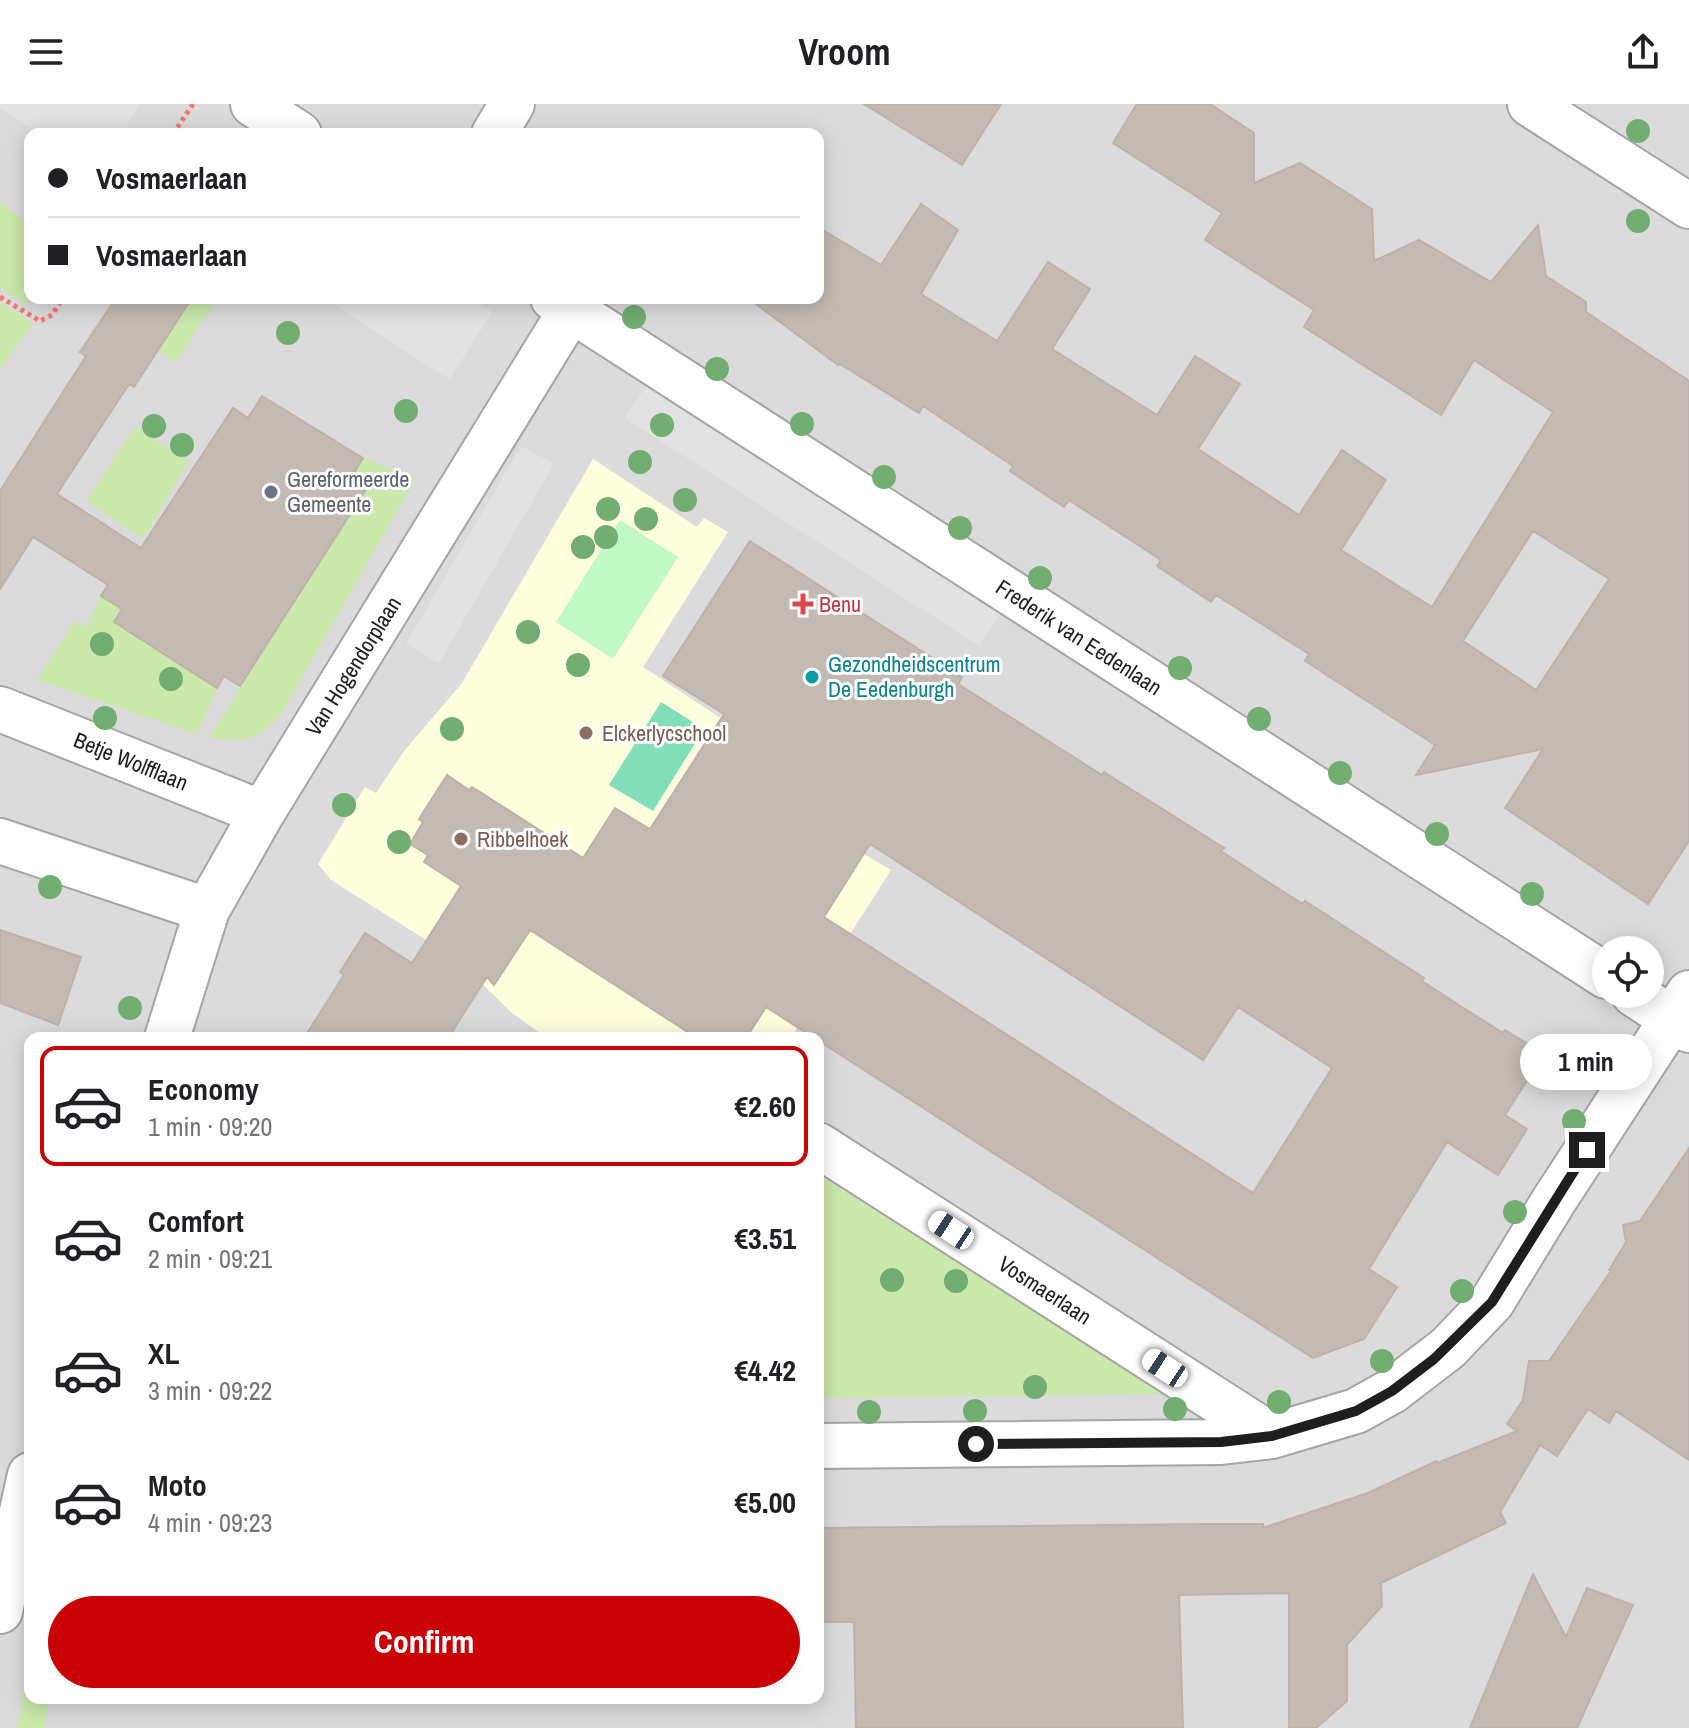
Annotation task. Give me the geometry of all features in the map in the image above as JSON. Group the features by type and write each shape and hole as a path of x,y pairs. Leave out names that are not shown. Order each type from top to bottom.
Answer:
{"street":[{"path":"253,104 290,128"},
{"path":"498,128 512,104"},
{"path":"1530,104 1689,206"},
{"name":"Van Hogendorplaan","path":"169,1032 207,910 562,304"},
{"name":"Frederik van Eedenlaan","path":"562,304 1592,967"},
{"name":"Betje Wolfflaan","path":"0,709 262,813"},
{"path":"0,841 207,910"},
{"path":"824,1446 1221,1442 1272,1436 1356,1411 1392,1391 1420,1370 1492,1302 1683,1014 1664,1006"},
{"name":"Vosmaerlaan","path":"824,1149 1272,1436"},
{"path":"0,1611 24,1502"}],"path":[{"path":"177,128 193,104"},
{"path":"0,297 40,321 52,315 59,304"}],"shaded area":[{"path":"0,104 1689,104 1689,1728 0,1728"},
{"path":"0,104 140,104 126,128 31,128 0,108"},
{"path":"332,304 480,304 493,312 449,379"},
{"path":"648,384 1002,612 979,646 625,418"},
{"path":"521,446 554,464 439,663 406,644"},
{"name":"Elckerlycschool","path":"593,459 697,527 704,518 728,532 643,667 719,717 724,714 853,848 891,870 806,1003 795,1032 539,1032 512,1013 458,960 331,880 318,864 365,787 376,793 405,750 462,683"}],"green space":[{"path":"0,201 24,221 24,302 0,287"},
{"path":"0,302 33,323 0,370"},
{"path":"189,304 214,304 176,362 158,351"},
{"path":"135,427 189,461 143,539 86,501"},
{"path":"363,458 416,478 281,714 264,731 249,738 209,738 365,491 349,481"},
{"path":"620,520 678,557 613,659 556,622"},
{"path":"101,596 122,609 114,622 217,688 197,734 37,680 75,621 86,627"},
{"path":"661,702 704,729 653,811 609,785"},
{"path":"824,1174 1166,1394 824,1398"},
{"path":"24,1694 24,1704 49,1704 44,1728 17,1728"}],"building":[{"path":"864,104 1001,104 962,165"},
{"path":"1137,104 1210,104 1254,133 1254,183 1300,163 1372,209 1374,261 1419,240 1491,282 1538,225 1546,276 1586,302 1586,312 1689,381 1689,841 1648,904 1505,808 1543,749 1416,775 1435,745 1305,661 1309,654 1216,595 1211,602 1157,566 1161,560 1069,500 1064,507 1010,471 1013,466 923,406 919,413 838,365 756,304 824,304 824,231 881,265 921,204 958,230 921,294 997,341 1048,262 1090,289 1052,349 1157,415 1195,356 1240,384 1198,449 1299,515 1342,450 1386,480 1341,550 1432,607 1553,412 1474,360 1441,415 1304,327 1314,310 1205,240 1222,213 1113,143","holes":["1533,531 1609,579 1536,690 1463,641"]},
{"name":"Gereformeerde Gemeente","path":"112,304 188,304 134,387 129,384 57,494 141,548 233,408 248,418 262,396 363,458 349,481 365,491 240,686 224,676 217,688 114,622 122,609 101,596 108,585 33,537 0,589 0,491 86,356 80,352"},
{"path":"750,541 962,677 958,684 1224,848 1221,851 1303,904 1305,901 1503,1033 1505,1030 1544,1054 1505,1115 1527,1129 1498,1175 1447,1142 1369,1269 1397,1287 1364,1339 1313,1358 824,1044 824,1032 805,1032 766,1007 750,1032 688,1032 530,930 494,985 487,977 452,1032 308,1032 344,975 340,972 365,933 412,963 461,886 424,862 428,855 410,844 423,822 419,819 447,775 469,790 472,787 583,858 615,808 650,829 724,714 663,676","holes":["870,844 1203,1060 1238,1007 1332,1068 1253,1193 824,917"]},
{"path":"0,930 81,957 58,1025 0,1003"},
{"path":"1689,1148 1689,1460 1616,1411 1609,1423 1588,1409 1557,1456 1540,1445 1500,1512 1506,1523 1381,1583 1382,1606 1347,1645 1347,1701 1316,1728 1289,1728 1289,1593 1179,1595 1183,1728 856,1728 854,1622 824,1622 824,1528 1263,1524 1263,1528 1368,1493 1436,1461 1517,1431 1507,1424 1523,1400 1529,1361 1549,1361 1611,1271 1626,1242 1623,1225 1640,1221"},
{"path":"1533,1574 1566,1637 1587,1588 1633,1605 1577,1728 1470,1728"}],"place":[{"name":"Gereformeerde Gemeente","path":"271,492"},
{"name":"Benu","path":"803,604"},
{"name":"Gezondheidscentrum De Eedenburgh","path":"812,677"},
{"name":"Elckerlycschool","path":"586,733"},
{"name":"Ribbelhoek","path":"461,839"}],"route":[{"path":"976,1444 1221,1442 1272,1436 1356,1411 1392,1391 1448,1348 1492,1302 1587,1150"}]}
